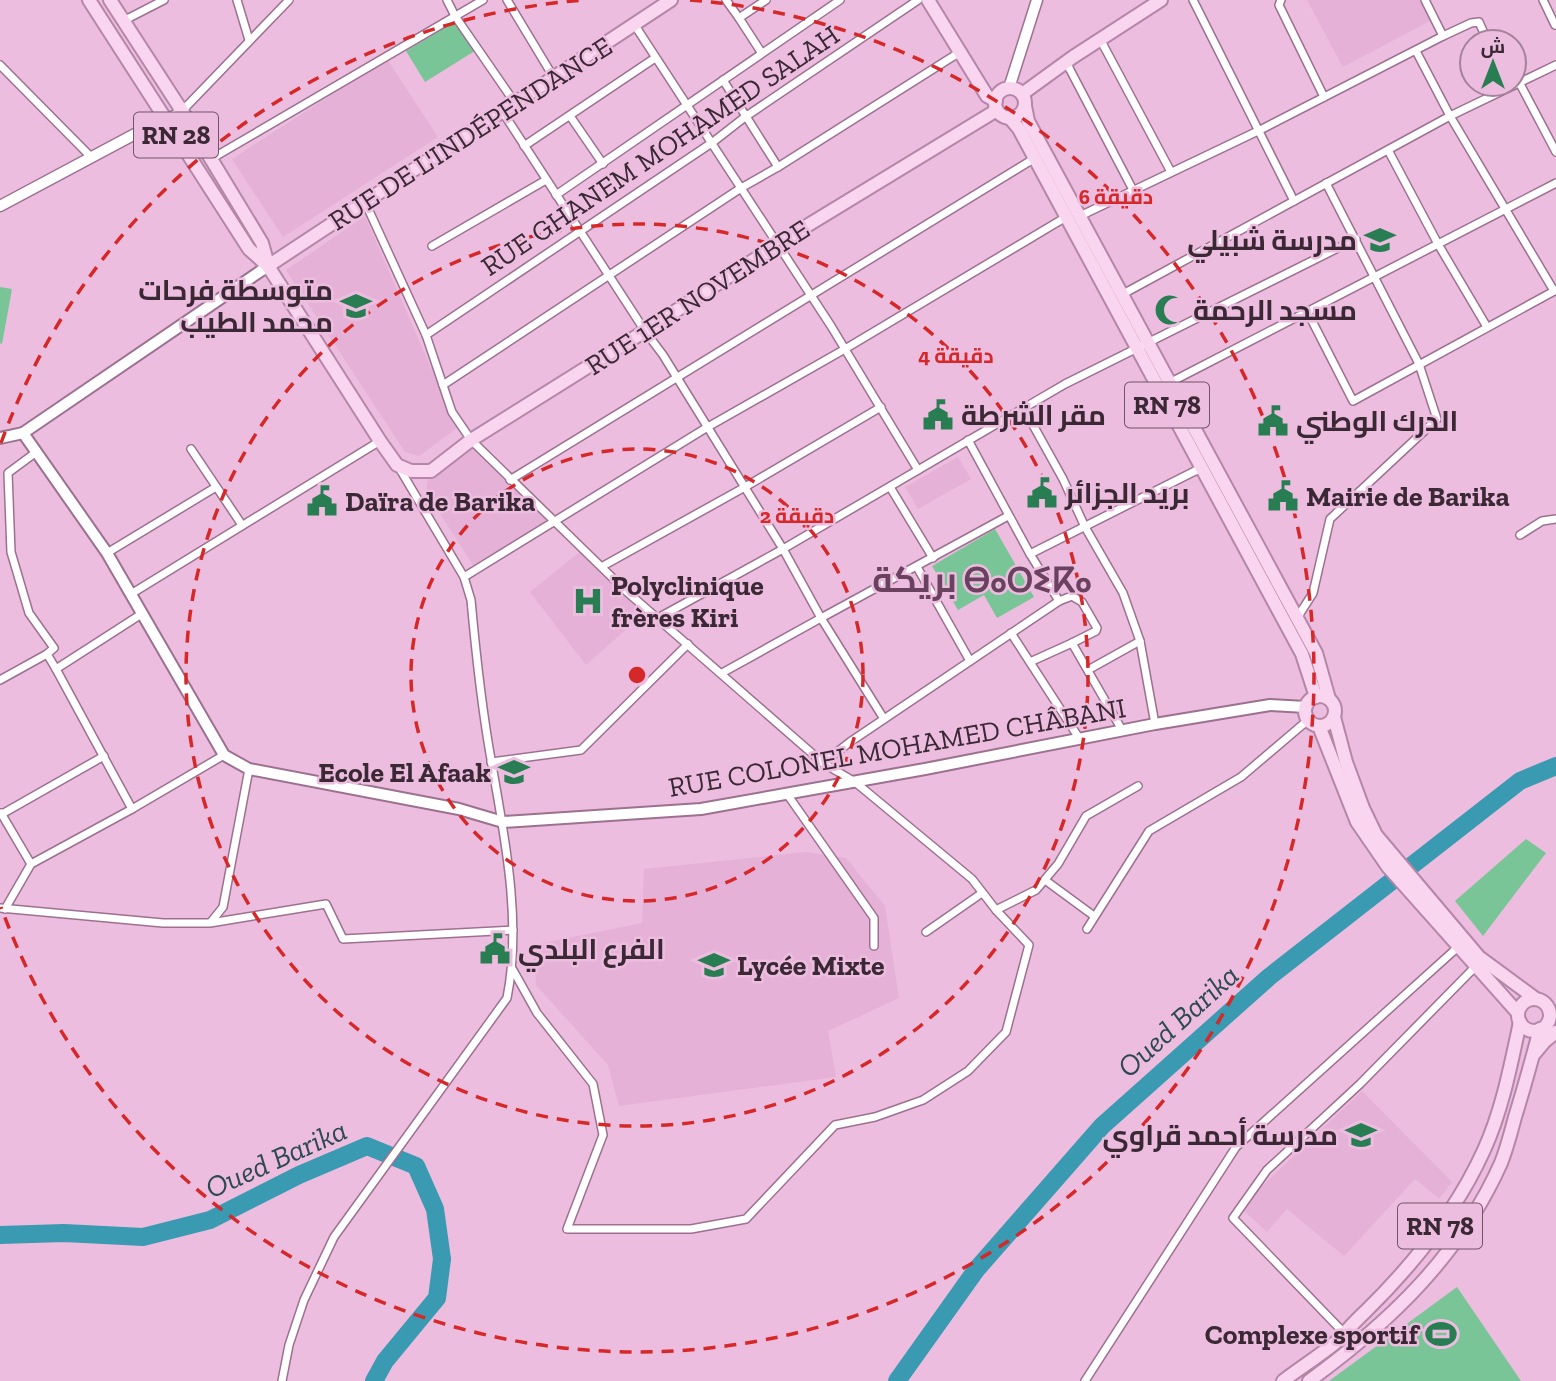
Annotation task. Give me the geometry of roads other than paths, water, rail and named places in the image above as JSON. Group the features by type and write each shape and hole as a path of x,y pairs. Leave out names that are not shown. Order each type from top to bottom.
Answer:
{"main road":[{"name":"RN 28","path":"89,0 249,249 268,265"},
{"name":"RN 28","path":"110,0 182,111 262,243 268,265 397,465"},
{"name":"RUE DE L'INDÉPENDANCE","path":"268,265 671,0"},
{"path":"928,0 987,96 1002,115 1009,117 1019,114 1023,100 1066,62 1161,0"},
{"path":"996,105 1000,92 1009,88 1017,90 1023,100 1028,121 1171,382 1208,464 1315,653 1329,699 1335,707 1334,717 1372,838"},
{"name":"RUE 1ER NOVEMBRE","path":"397,465 411,471 431,471 471,440 996,105"},
{"name":"RN 78","path":"1009,117 1019,129 1137,349 1208,464 1302,654 1311,675 1315,697"},
{"path":"0,438 23,433 268,265"},
{"path":"23,433 107,552 224,755"},
{"path":"1329,699 1315,697 1309,701 1311,718 1350,807 1372,838 1445,924 1479,957 1545,1002 1553,1019 1540,1029 1527,1029 1458,947 1445,924"},
{"name":"RUE COLONEL MOHAMED CHÂBANI","path":"224,755 249,769 458,809 503,822 701,809 855,782 1079,737 1270,705 1311,718"},
{"path":"1311,718 1328,724 1334,717"},
{"path":"1519,1018 1526,1001 1545,1002"},
{"name":"RN 78","path":"1283,1381 1335,1342 1394,1284 1423,1249 1466,1187 1486,1148 1508,1073 1519,1018"},
{"path":"1533,1056 1540,1029"},
{"name":"RN 78","path":"1309,1381 1350,1351 1393,1314 1428,1278 1469,1223 1502,1161 1533,1056 1556,1032"}],"street":[{"path":"123,21 164,0"},
{"path":"237,0 249,40"},
{"path":"0,206 182,111 289,0"},
{"path":"447,0 455,16 515,103"},
{"path":"211,159 483,0"},
{"path":"507,0 554,78"},
{"path":"726,0 761,52"},
{"path":"738,18 766,0"},
{"path":"556,195 840,0"},
{"name":"RUE GHANEM MOHAMED SALAH","path":"426,335 918,0"},
{"path":"1009,88 1037,0"},
{"path":"1193,0 1294,201"},
{"path":"1280,0 1279,5 1324,97"},
{"path":"1425,0 1443,36"},
{"path":"1543,0 1556,26"},
{"path":"1460,28 1479,23 1481,28"},
{"path":"634,24 779,245 918,470"},
{"path":"1080,216 1260,130 1458,29"},
{"path":"1100,39 1171,172"},
{"path":"1308,313 1353,401 1555,290 1450,116 1416,51"},
{"path":"443,385 741,188 960,52"},
{"path":"524,146 655,58"},
{"path":"1066,62 1133,190"},
{"path":"0,65 91,157"},
{"path":"1528,78 1556,65"},
{"path":"723,80 778,167"},
{"path":"1123,294 1484,98"},
{"path":"1528,98 1556,152"},
{"path":"502,111 663,355 884,719"},
{"path":"569,116 603,164"},
{"path":"1388,150 1438,244 1487,327"},
{"path":"510,480 1035,158"},
{"path":"432,246 547,180"},
{"path":"1297,618 1313,593 1330,519 1437,419 1419,364 1326,183"},
{"path":"1171,382 1556,183"},
{"path":"365,202 426,335 459,427 626,591 823,763 855,782 972,879 996,910 1030,945 1006,1032 968,1072 923,1100 875,1117 835,1125 746,1219 691,1229 567,1229 603,1135 593,1084 537,1013 513,970"},
{"path":"464,577 706,428 845,349 1066,216"},
{"path":"658,618 783,549 1065,384 1356,239"},
{"path":"603,566 881,407"},
{"path":"1023,407 1063,479 1085,527 1123,593 1140,641 1155,724"},
{"path":"968,440 1008,516 1059,601"},
{"path":"131,594 380,442"},
{"path":"191,449 242,526"},
{"path":"0,680 54,648 29,613 12,552 8,473 36,453"},
{"path":"1030,554 1208,464"},
{"path":"282,1381 289,1345 304,1300 334,1237 507,998 513,970 513,930 503,822 491,762 471,600 464,577 397,465"},
{"path":"890,486 933,558"},
{"path":"107,552 216,487"},
{"path":"722,673 1008,516"},
{"path":"1520,535 1542,521 1556,519"},
{"path":"917,567 970,661"},
{"path":"823,763 1059,601 1072,596 1078,599 1097,628 1096,631 1030,662"},
{"path":"56,669 143,613"},
{"path":"1012,633 1079,737"},
{"path":"1088,670 1140,641"},
{"path":"1072,643 1122,730"},
{"path":"491,762 581,750 688,644"},
{"path":"47,654 132,808"},
{"path":"1087,929 1149,831 1241,776 1311,718"},
{"path":"224,755 31,863 2,909 163,923 210,923 326,904 342,939 513,930"},
{"path":"31,863 1,812 104,756"},
{"path":"210,923 223,907 249,769"},
{"path":"996,910 1036,890 1058,864 1086,816 1138,786"},
{"path":"787,794 874,918 874,946"},
{"path":"1045,880 1094,916"},
{"path":"926,932 982,893"},
{"path":"1085,1381 1236,1147 1458,947"},
{"path":"1344,1333 1233,1218 1267,1170 1360,1084 1475,967"}],"waterway":[{"name":"Oued Barika","path":"897,1381 976,1270 1102,1126 1269,977 1520,781 1556,766"},
{"name":"Oued Barika","path":"0,1235 64,1233 143,1237 210,1220 299,1175 367,1146 416,1166 435,1209 442,1259 437,1298 385,1361 374,1381"}],"place":[{"name":"مدرسة شبيلي","path":"1380,240"},
{"name":"متوسطة فرحات محمد الطيب","path":"356,306"},
{"name":"مسجد الرحمة","path":"1170,310"},
{"name":"مقر الشرطة","path":"938,415"},
{"name":"الدرك الوطني","path":"1273,421"},
{"name":"بريد الجزائر","path":"1042,493"},
{"name":"Mairie de Barika","path":"1283,496"},
{"name":"Daïra de Barika","path":"322,501"},
{"name":"Polyclinique frères Kiri","path":"588,601"},
{"name":"Ecole El Afaak","path":"514,772"},
{"name":"الفرع البلدي","path":"495,949"},
{"name":"Lycée Mixte","path":"714,965"},
{"name":"مدرسة أحمد قراوي","path":"1361,1135"},
{"name":"Complexe sportif","path":"1441,1334"}],"district":[{"name":"بريكة ⴱⴰⵔⵉⴽⴰ","path":"982,580"}]}
